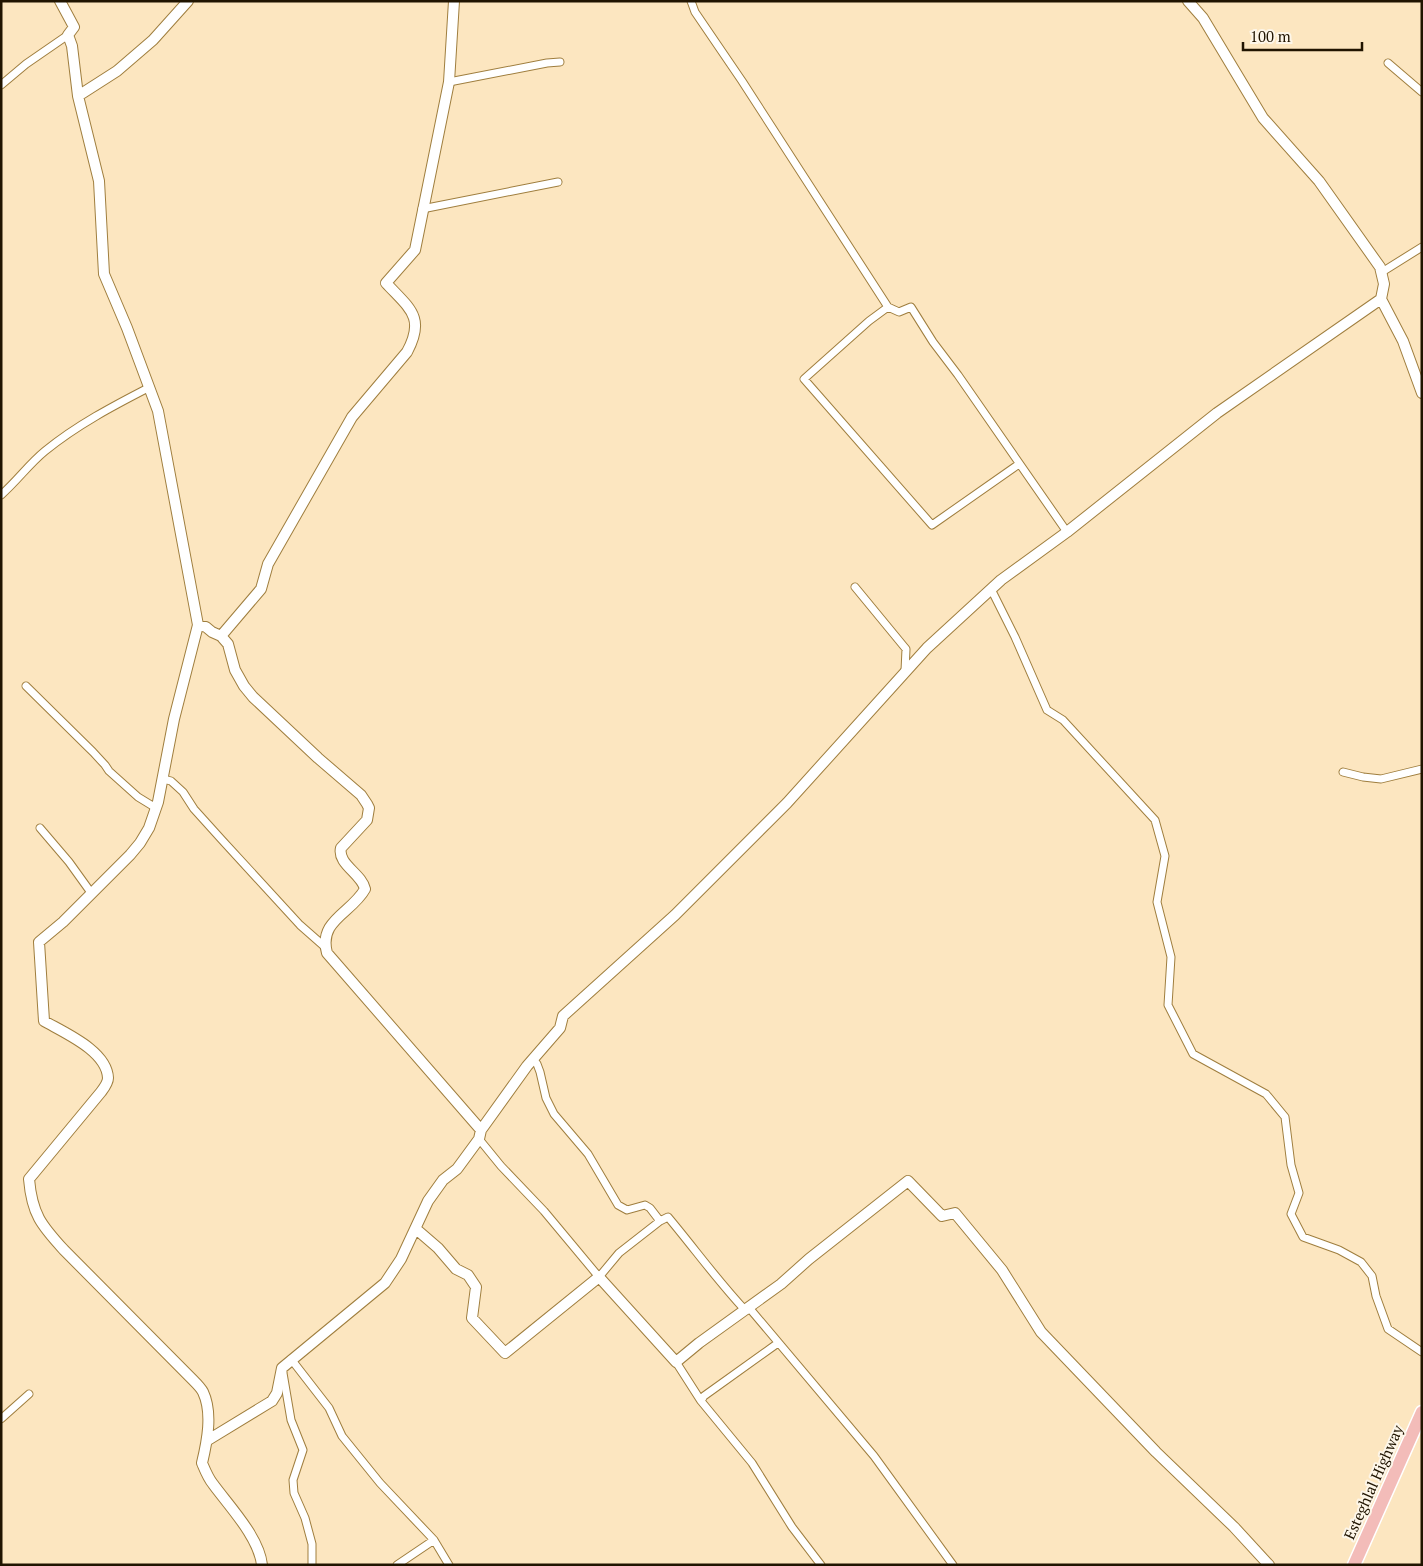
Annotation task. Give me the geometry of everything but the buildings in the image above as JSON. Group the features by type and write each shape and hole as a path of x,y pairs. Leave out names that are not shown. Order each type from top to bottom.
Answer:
{"highway":[{"name":"Esteghlal Highway","path":"1354,1565 1422,1412"}],"street":[{"path":"1,85 26,64 68,34 74,27 60,1"},
{"path":"78,96 117,70 154,40 188,1"},
{"path":"221,636 261,589 268,564 352,417 407,352 414,340 416,325 413,314 386,283 415,250 449,82 454,1"},
{"path":"691,1 695,12 742,81 888,307 899,312 911,307 933,342 1067,532"},
{"path":"1188,1 1203,18 1263,118 1319,182 1380,267 1384,284 1381,299 1402,341 1422,393"},
{"path":"68,34 72,46 78,96 99,181 104,274 158,411 198,625 174,719 156,808 148,828 140,843 92,894 40,942 44,1021 81,1042 100,1057 106,1066 108,1080 101,1092 29,1179 31,1198 37,1217 64,1250 203,1392 209,1417 208,1440 202,1463 212,1482 242,1521 261,1558 262,1565"},
{"path":"449,82 560,62"},
{"path":"1388,63 1422,92"},
{"path":"422,209 558,182"},
{"path":"1382,272 1422,247"},
{"path":"208,1440 272,1401 277,1393 282,1368 385,1282 401,1259 428,1201 444,1180 457,1169 533,1059 560,1028 563,1016 676,915 787,803 927,648 1001,580 1067,532 1217,413 1381,299"},
{"path":"888,307 869,321 804,379 932,525 1020,464"},
{"path":"1,495 44,452 96,415 150,387"},
{"path":"855,587 906,649 905,671"},
{"path":"991,589 1015,637 1047,710 1063,720 1155,820 1165,856 1157,902 1171,958 1168,1005 1193,1054 1266,1094 1286,1116 1291,1165 1299,1193 1292,1214 1303,1237 1339,1250 1361,1262 1372,1276 1376,1296 1388,1329 1422,1352"},
{"path":"198,625 206,627 221,636 228,644 235,670 253,697 304,746 361,795 369,808 367,820 341,848 339,853 362,881 365,889 359,898 328,927 326,953 480,1134 502,1166 544,1211 598,1277 676,1362 701,1400 752,1462 792,1527 821,1565"},
{"path":"26,686 94,752 109,771 138,797 156,808"},
{"path":"1343,772 1381,779 1422,769"},
{"path":"162,779 176,784 194,809 222,840 300,925 325,947"},
{"path":"40,828 69,862 92,894"},
{"path":"533,1059 537,1064 546,1098 554,1114 588,1154 618,1206 627,1210 645,1205 650,1208 660,1221"},
{"path":"676,1362 699,1343 781,1284 809,1259 908,1181 942,1216 955,1213 1002,1270 1041,1332 1162,1458 1234,1527 1270,1565"},
{"path":"416,1229 438,1248 456,1269 468,1275 476,1287 472,1318 504,1353 598,1277 619,1253 660,1221 668,1217 719,1282 744,1310 751,1310 874,1456 953,1565"},
{"path":"701,1400 778,1343"},
{"path":"291,1359 329,1408 342,1436 380,1483 434,1540 450,1565"},
{"path":"282,1368 290,1420 303,1450 293,1480 294,1493 305,1518 312,1544 312,1565"},
{"path":"1,1419 29,1394"},
{"path":"397,1565 434,1540"},
{"path":"441,1565 442,1553"}]}
